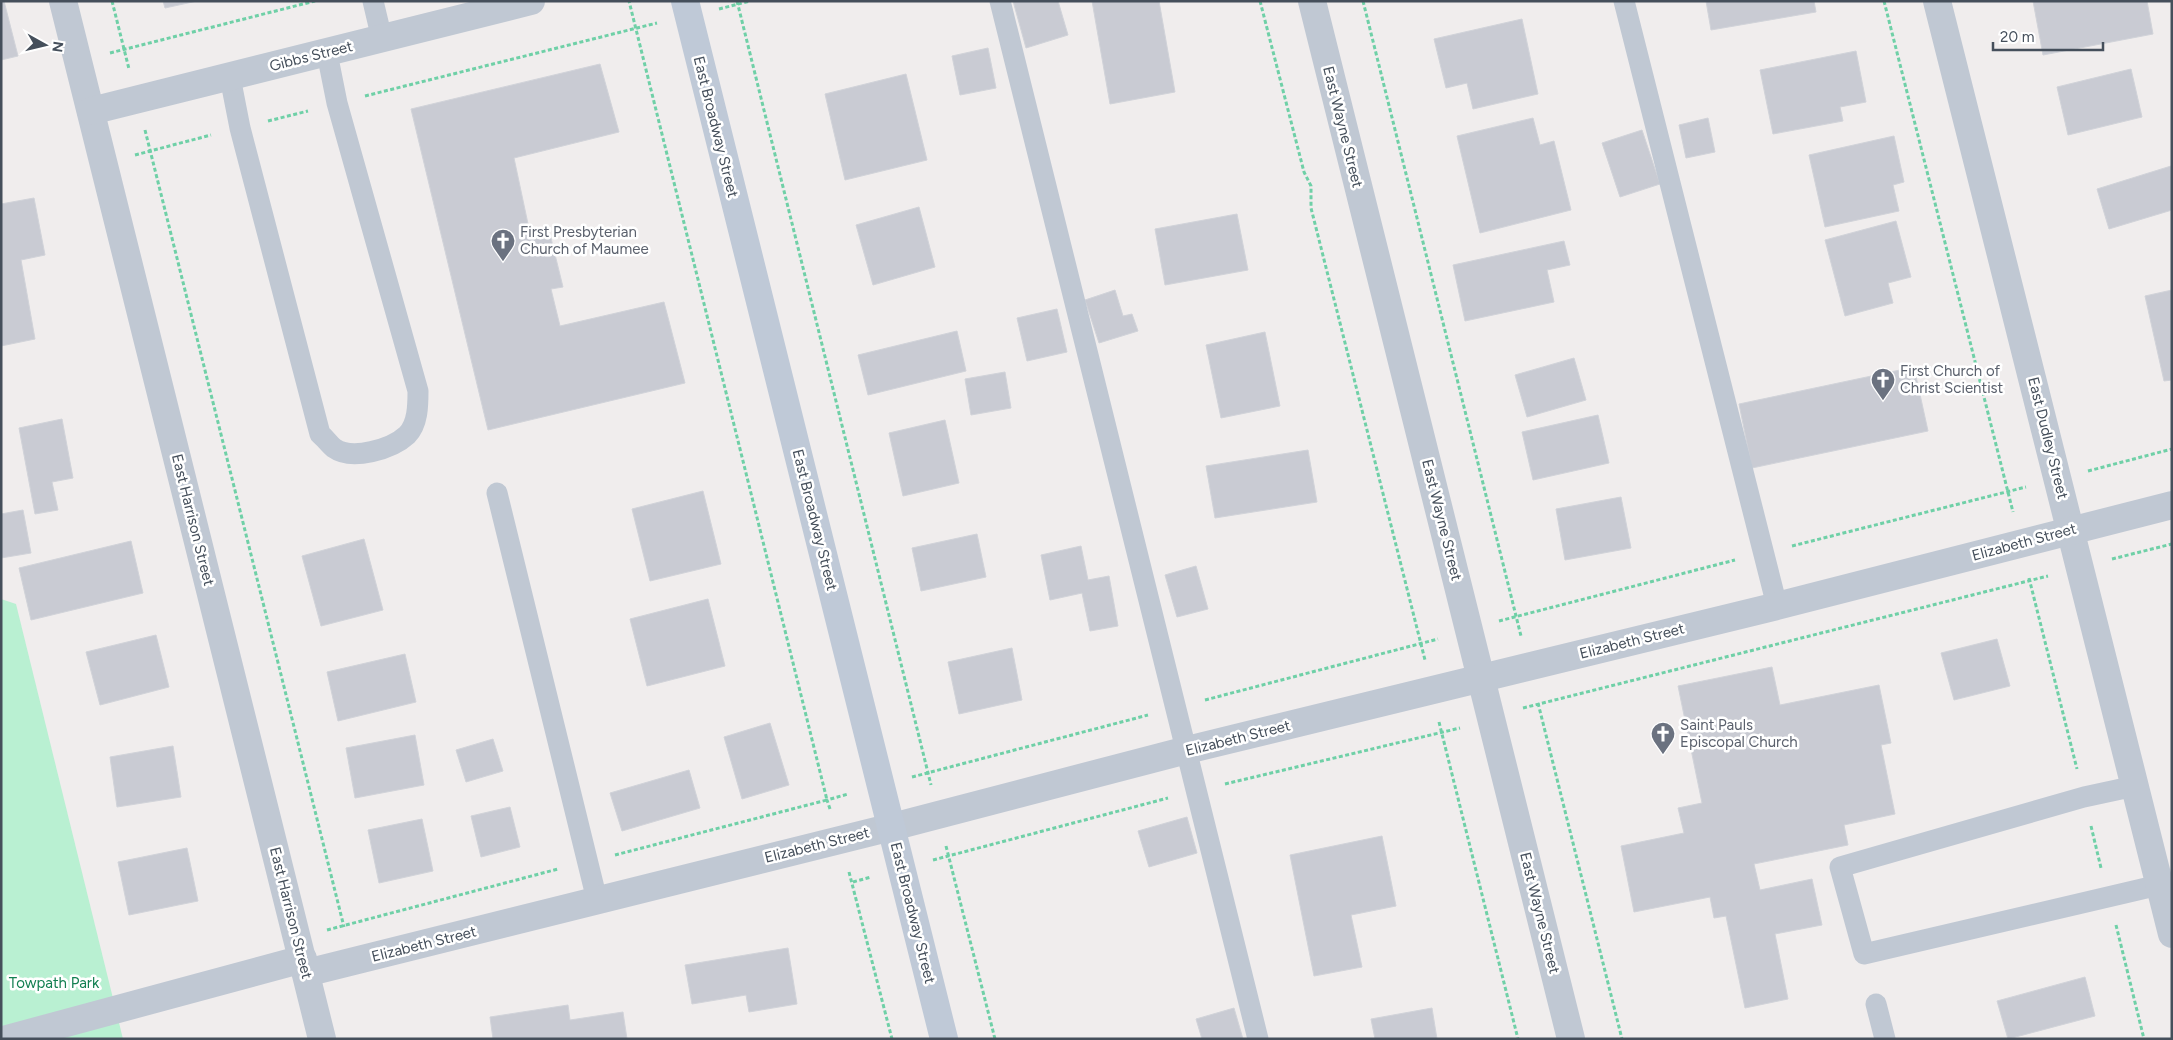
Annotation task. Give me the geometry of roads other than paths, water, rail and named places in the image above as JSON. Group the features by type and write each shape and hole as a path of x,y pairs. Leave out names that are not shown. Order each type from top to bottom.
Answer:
{"street":[{"name":"East Harrison Street","path":"63,1 322,1039"},
{"name":"Gibbs Street","path":"91,111 531,1"},
{"name":"East Wayne Street","path":"1312,1 1571,1039"},
{"name":"East Dudley Street","path":"1937,1 2172,934"},
{"name":"East Broadway Street","path":"686,9 944,1039"},
{"name":"Elizabeth Street","path":"7,1039 302,957 353,961 892,827 1187,750 1777,606 2172,505"}],"lane":[{"path":"373,1 382,39"},
{"path":"1000,1 1258,1039"},
{"path":"1624,1 1777,606"},
{"path":"230,77 240,128 320,434 335,449 353,454 378,451 407,434 418,411 418,391 337,104 327,52"},
{"path":"497,493 597,900"},
{"path":"2135,786 2084,797 1840,868 1864,954 2160,885"},
{"path":"1876,1004 1885,1039"}],"place":[{"name":"First Presbyterian Church of Maumee","path":"503,262"},
{"name":"First Church of Christ Scientist","path":"1883,401"},
{"name":"Saint Pauls Episcopal Church","path":"1663,755"}],"park label":[{"name":"Towpath Park","path":"54,983"}]}
